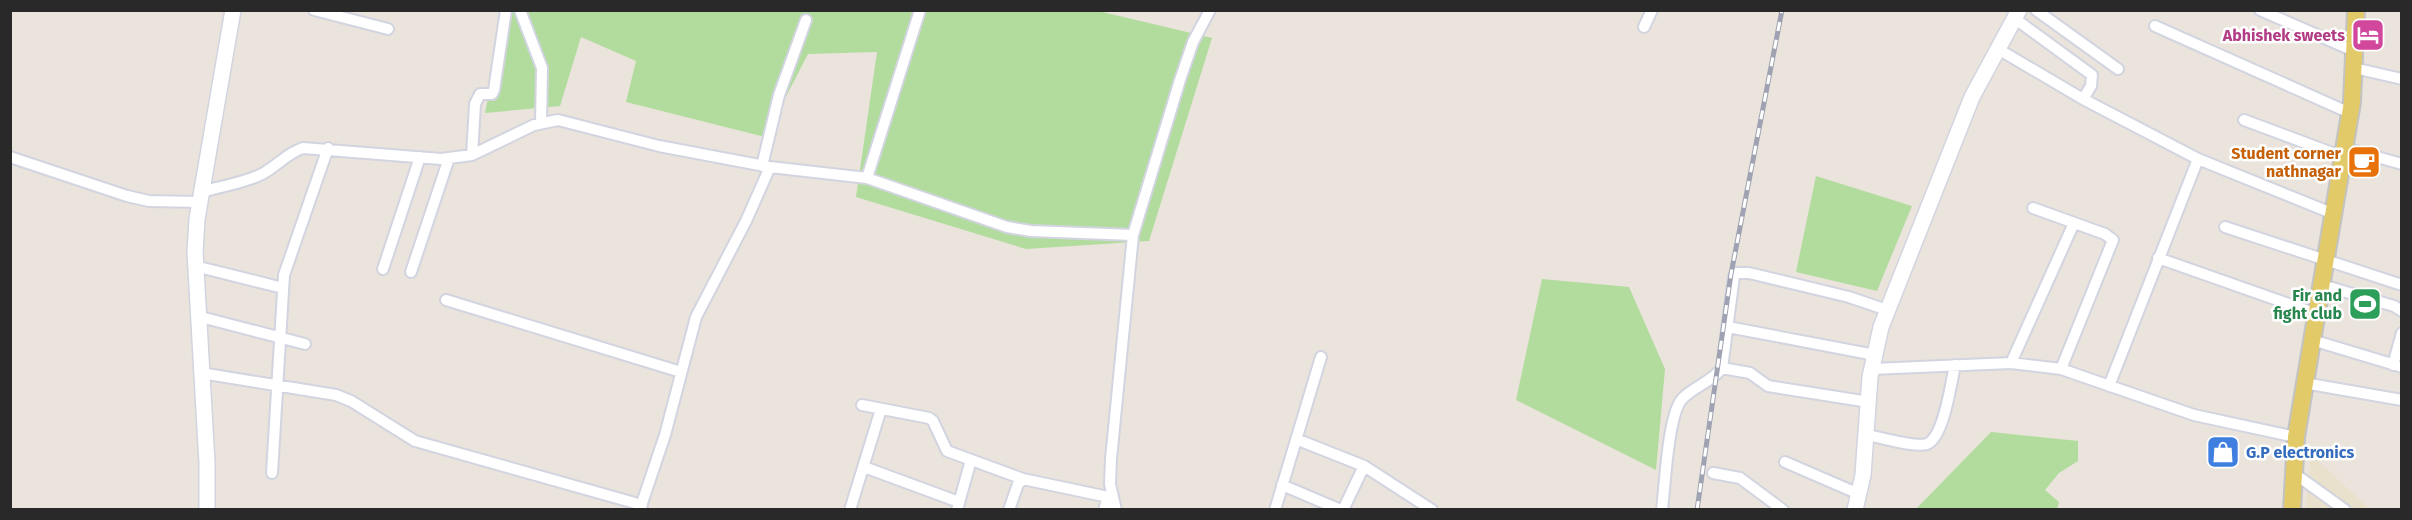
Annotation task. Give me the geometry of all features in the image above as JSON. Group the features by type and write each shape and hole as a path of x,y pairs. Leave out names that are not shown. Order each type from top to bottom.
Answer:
{"main road":[{"path":"207,510 207,462 195,266 201,197 233,10"},
{"path":"2292,510 2296,437 2350,113 2356,10"},
{"path":"1855,510 1859,494 1873,362 1887,310 1972,97 2017,14"}],"street":[{"path":"314,10 388,29"},
{"path":"472,155 476,98 480,94 492,94 494,90 506,10"},
{"path":"520,10 542,68 541,123"},
{"path":"867,178 920,10"},
{"path":"1116,510 1111,497 1111,459 1133,235 1193,42 1210,10"},
{"path":"1644,27 1652,10"},
{"path":"2036,10 2118,69"},
{"path":"2260,10 2354,51"},
{"path":"2017,14 2092,75 2091,86 2083,99"},
{"path":"201,372 345,398 401,434 430,446 641,507 665,435 681,372 704,300 746,221 766,166 779,95 806,20"},
{"path":"2155,26 2350,113"},
{"path":"1998,49 2083,99 2198,159 2334,214"},
{"path":"2354,68 2402,79"},
{"path":"10,157 127,196 149,201 201,197 270,170 295,150 328,148 448,158 472,155 541,123 558,120 659,146 766,166 867,178 1007,227 1031,231 1133,235"},
{"path":"2244,120 2344,153 2402,164"},
{"path":"272,473 279,386 282,288 287,263 328,148"},
{"path":"383,269 420,157"},
{"path":"411,272 448,158"},
{"path":"2109,386 2198,159"},
{"path":"2033,208 2105,234 2113,240 2061,369"},
{"path":"2012,363 2074,223"},
{"path":"2225,227 2326,258 2402,285"},
{"path":"2158,258 2317,314"},
{"path":"195,266 282,288"},
{"path":"1662,510 1676,406 1696,387 1717,376 1722,368 1734,276 1737,273 1749,273 1849,297 1887,310"},
{"path":"2322,285 2394,306 2402,311"},
{"path":"446,300 681,372"},
{"path":"197,316 305,344"},
{"path":"1728,327 1873,362 1955,366 2012,363 2061,369 2194,415 2296,437"},
{"path":"2312,340 2397,366 2402,333"},
{"path":"1275,510 1321,357"},
{"path":"1866,435 1918,445 1933,439 1940,428 1955,366"},
{"path":"1722,368 1750,373 1768,386 1869,402"},
{"path":"2304,383 2402,400"},
{"path":"862,405 928,418 933,422 947,451 971,460 1023,479 1111,497"},
{"path":"850,510 881,409"},
{"path":"1296,439 1364,466 1432,510"},
{"path":"864,467 958,506 971,460"},
{"path":"1785,462 1859,494"},
{"path":"1282,485 1342,510 1364,466"},
{"path":"1713,473 1740,478 1783,510"},
{"path":"2295,474 2345,510"},
{"path":"1009,510 1018,484 1023,479"},
{"path":"1104,510 1111,497"}],"shaded area":[{"path":"2311,455 2370,509 2305,510"}],"green space":[{"path":"1094,10 1212,38 1149,241 1026,249 856,197 877,52 808,54 765,137 626,102 636,61 581,37 560,106 485,113 506,11"},
{"path":"1816,176 1912,206 1877,291 1796,272"},
{"path":"1542,279 1629,287 1665,369 1656,470 1516,400"},
{"path":"1991,432 2078,441 2078,461 2059,473 2045,490 2059,502 2057,509 1916,509"}],"railway":[{"path":"1697,510 1731,274 1782,10"}],"place":[{"name":"Abhishek sweets","path":"2368,35"},
{"name":"Student corner nathnagar","path":"2364,162"},
{"name":"Fir and fight club","path":"2365,304"},
{"name":"G.P electronics","path":"2223,452"}]}
